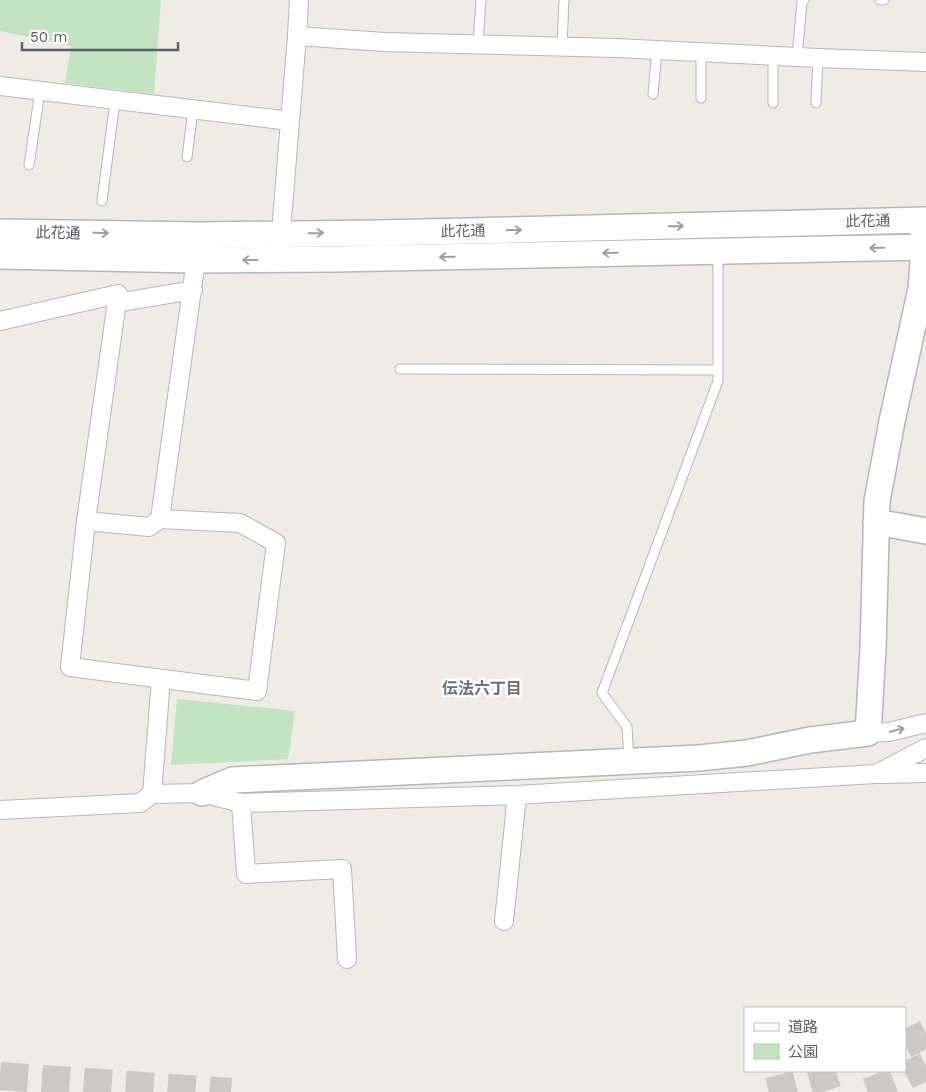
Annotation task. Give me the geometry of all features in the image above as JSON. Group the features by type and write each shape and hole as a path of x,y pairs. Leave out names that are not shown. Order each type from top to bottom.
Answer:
{"street":[{"path":"279,260 298,36 299,0"},
{"path":"298,36 432,44 562,46 926,62"},
{"path":"0,86 290,121"},
{"path":"868,733 873,648 877,502 890,429 923,290 925,220"},
{"name":"此花通","path":"0,232 199,235 379,233 925,220"},
{"name":"此花通","path":"0,256 279,260 925,247"},
{"path":"160,519 196,260"},
{"path":"116,304 192,290"},
{"path":"0,321 118,294 86,521 70,667 258,691 276,543 240,523 160,519 149,526 86,521"},
{"path":"876,522 926,531"},
{"path":"152,794 161,679"},
{"path":"202,793 232,780 699,758 747,753 810,740 889,732 926,723"},
{"path":"876,774 926,748"},
{"path":"0,810 140,803 152,794 202,793 241,803 517,794 876,774 926,773"},
{"path":"504,920 517,794"},
{"path":"241,803 246,874 342,869 347,959"}],"lane":[{"path":"478,44 481,0"},
{"path":"562,46 564,0"},
{"path":"797,57 802,2 804,0"},
{"path":"653,94 657,50"},
{"path":"700,98 701,52"},
{"path":"773,56 773,103"},
{"path":"816,103 818,58"},
{"path":"29,165 40,91"},
{"path":"102,201 115,100"},
{"path":"187,157 193,110"},
{"path":"629,761 627,726 602,693 718,381 718,251"},
{"path":"400,369 718,370"}],"green space":[{"path":"0,0 161,0 154,94 65,83 71,46 0,31"},
{"path":"177,699 295,711 288,759 171,765"}],"tunnel":[{"path":"906,1044 926,1034"},
{"path":"868,1092 926,1066"},
{"path":"769,1092 838,1072"},
{"path":"0,1076 231,1092"}],"district":[{"name":"伝法六丁目","path":"482,688"}]}
